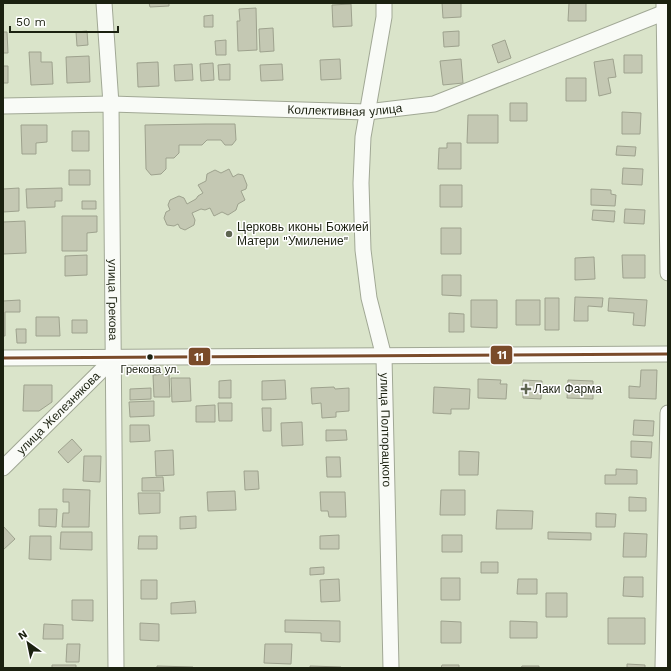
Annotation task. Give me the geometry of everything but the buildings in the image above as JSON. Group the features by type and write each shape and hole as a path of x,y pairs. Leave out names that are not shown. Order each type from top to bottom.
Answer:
{"street":[{"name":"улица Грекова","path":"104,3 111,104 116,668"},
{"name":"улица Полторацкого","path":"384,3 384,17 363,137 361,183 363,250 369,298 384,357 391,668"},
{"name":"Коллективная улица","path":"3,106 111,104 367,112 434,104 666,9"},
{"path":"666,9 668,274"},
{"path":"3,358 384,357 668,354"},
{"name":"улица Железнякова","path":"3,468 114,358"},
{"path":"663,668 668,413"}],"transit line":[{"name":"11","path":"3,358 668,354"}],"place":[{"name":"Церковь иконы Божией Матери \"Умиление\"","path":"229,234"},
{"name":"Грекова ул.","path":"150,357"},
{"name":"Лаки Фарма","path":"526,389"}]}
